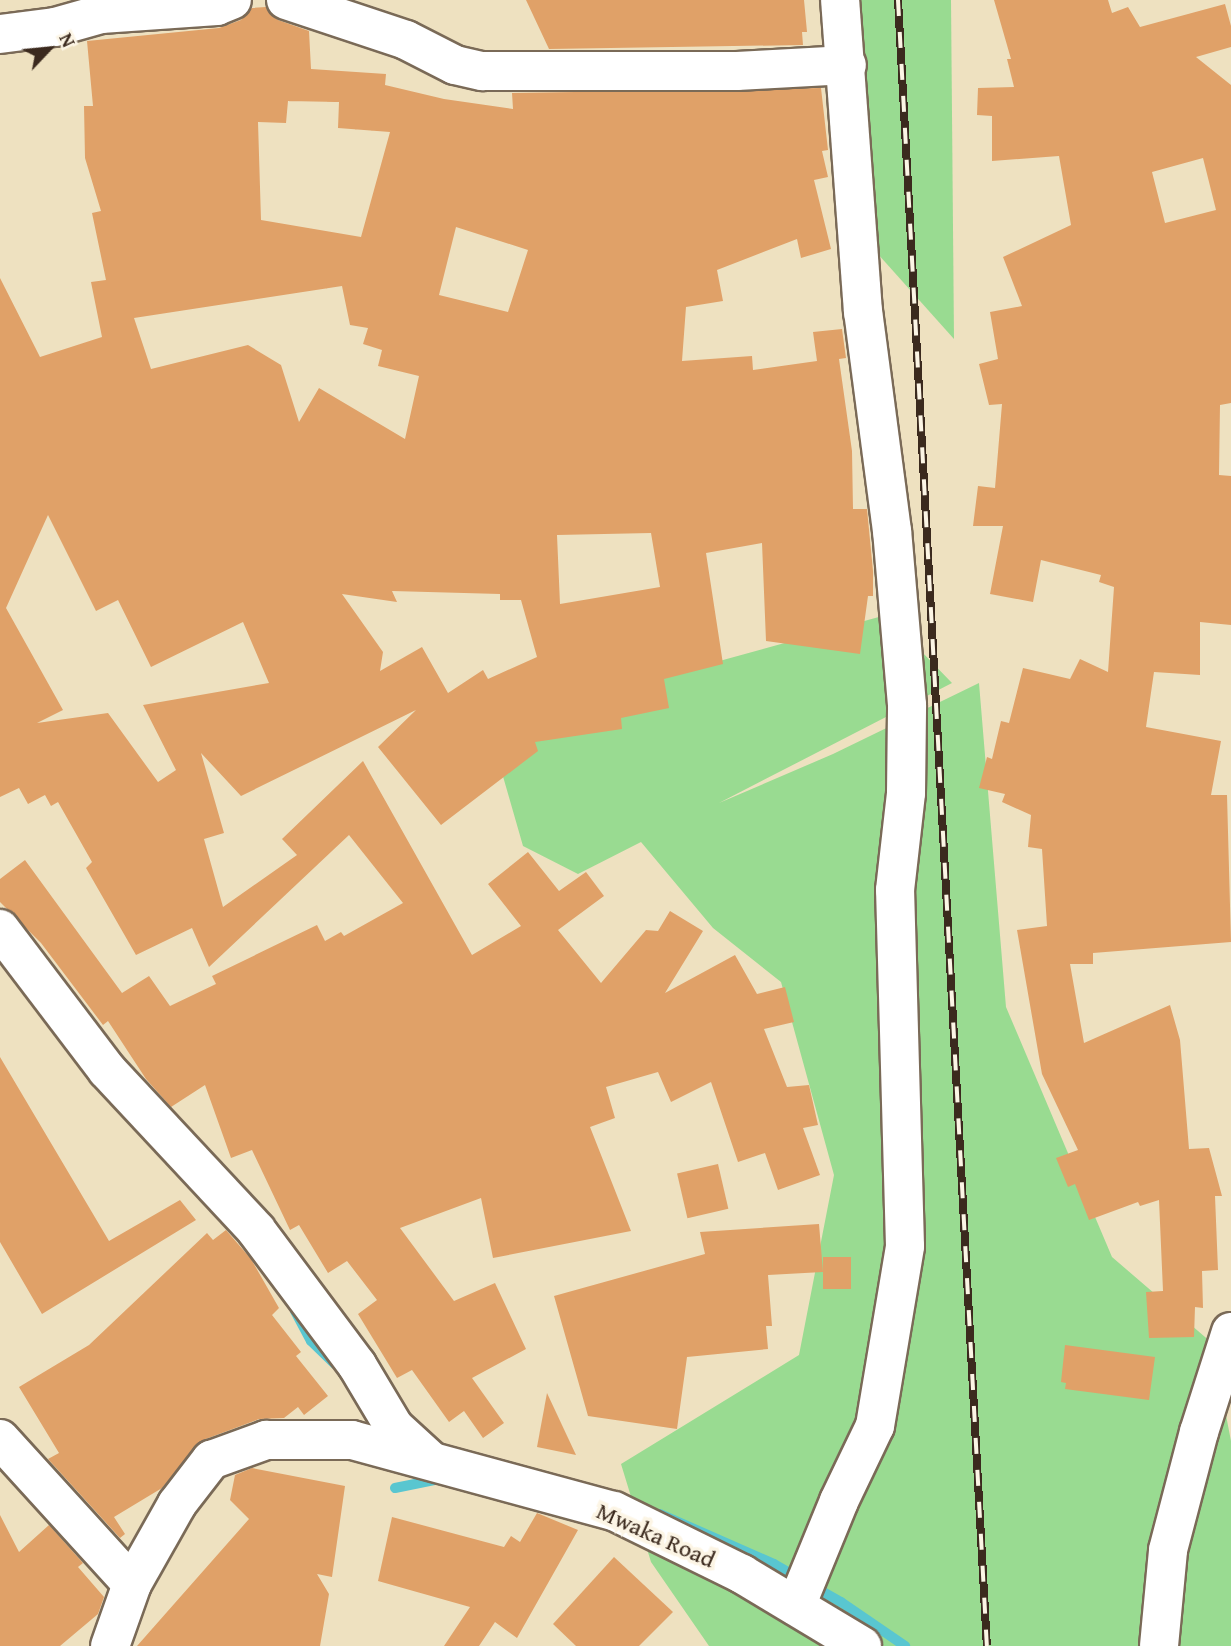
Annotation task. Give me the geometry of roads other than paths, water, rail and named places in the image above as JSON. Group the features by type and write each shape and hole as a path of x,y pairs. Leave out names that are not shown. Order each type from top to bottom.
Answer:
{"street":[{"path":"0,34 55,27 101,14 217,6 232,0"},
{"path":"286,0 406,40 455,65 482,71 737,71 848,65"},
{"path":"796,1606 838,1501 876,1426 905,1246 895,890 906,793 907,705 894,544 863,312 848,65 840,0"},
{"path":"0,929 107,1070 256,1230 357,1364 394,1427 433,1463"},
{"path":"1159,1646 1168,1550 1199,1432 1231,1332"},
{"path":"0,1439 132,1584"},
{"name":"Mwaka Road","path":"110,1646 132,1584 177,1504 211,1460 266,1440 352,1440 614,1511 742,1574 862,1646"}],"waterway":[{"path":"295,1311 311,1341 335,1364"},
{"path":"395,1488 444,1478"},
{"path":"660,1514 774,1564 841,1602 905,1646"}],"railway":[{"path":"898,0 987,1646"}]}
